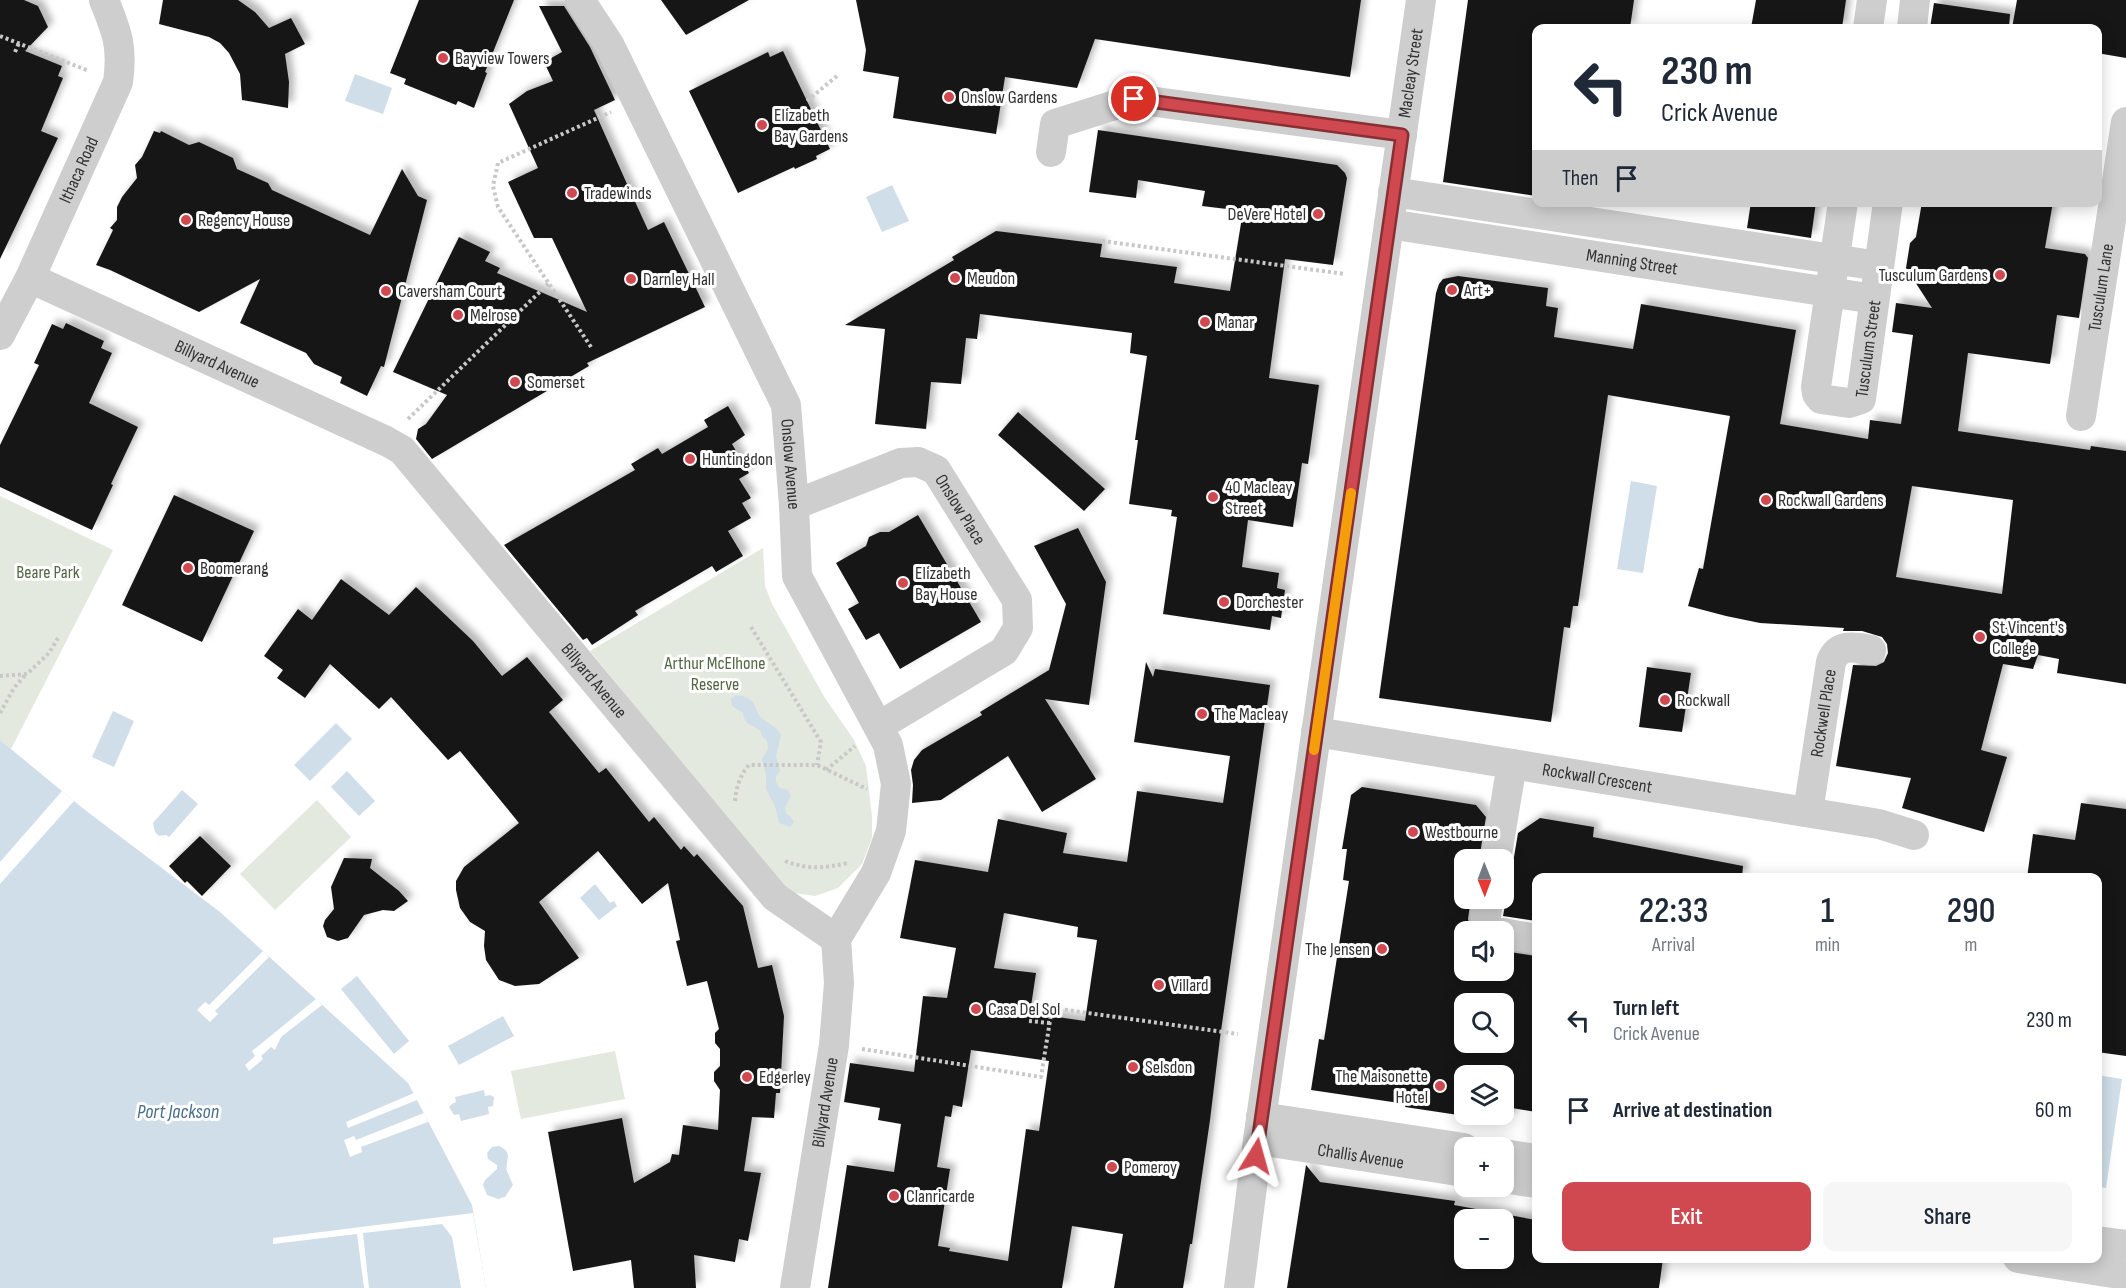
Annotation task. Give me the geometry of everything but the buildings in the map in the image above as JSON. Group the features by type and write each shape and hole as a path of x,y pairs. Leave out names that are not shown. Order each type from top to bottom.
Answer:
{"street":[{"name":"Ithaca Road","path":"0,335 30,278 118,82 121,62 120,44 104,0"},
{"name":"Onslow Avenue","path":"580,0 609,46 637,101 786,405 797,576 888,745 896,784 891,831 876,873 836,939"},
{"name":"Macleay Street","path":"1239,1288 1259,1128 1421,0"},
{"path":"1869,24 1872,0"},
{"path":"1913,24 1916,0"},
{"path":"1051,152 1055,124 1134,99 1402,135"},
{"name":"Tusculum Lane","path":"2082,416 2126,122"},
{"name":"Manning Street","path":"1394,192 1879,266"},
{"name":"Tusculum Street","path":"1842,207 1816,387 1821,399 1849,403 1861,399 1887,207"},
{"name":"Manning Street","path":"1389,224 1874,299"},
{"name":"Billyard Avenue","path":"30,278 402,450 775,897 836,939 839,983 834,1046 795,1288"},
{"name":"Onslow Place","path":"794,505 901,464 918,462 936,470 1017,600 1018,628 1004,651 879,726"},
{"name":"Rockwell Place","path":"1808,812 1833,655 1846,648 1871,650"},
{"name":"Rockwall Crescent","path":"1316,732 1879,824 1914,836"},
{"path":"1498,849 1512,764"},
{"path":"1514,935 1532,938"},
{"name":"Challis Avenue","path":"1259,1128 1308,1126 1454,1147"},
{"name":"Challis Avenue","path":"1259,1128 1454,1170"},
{"path":"1514,1156 1532,1158"},
{"path":"1514,1180 1532,1182"},
{"path":"2102,1242 2126,1245"},
{"path":"2050,1263 2126,1275"}],"path":[{"path":"0,36 78,67"},
{"path":"15,52 19,44"},
{"path":"807,101 838,75"},
{"path":"591,347 498,207 493,186 498,163 637,101"},
{"path":"1102,240 1345,274"},
{"path":"404,423 549,284"},
{"path":"750,627 821,742 817,765"},
{"path":"0,713 14,688 50,652 58,639"},
{"path":"0,676 27,674"},
{"path":"826,771 843,757"},
{"path":"736,790 749,765 817,765 894,802"},
{"path":"781,859 800,867 824,868 855,861 887,841"},
{"path":"864,1049 1041,1077 1052,1008 1238,1034"},
{"path":"1029,1021 1050,1023"}],"green space":[{"name":"Beare Park","path":"0,496 113,550 11,749 0,740"},
{"name":"Arthur McElhone Reserve","path":"763,548 765,586 772,604 825,698 854,740 866,766 872,816 872,838 862,864 838,888 815,896 794,893 782,885 590,651"},
{"path":"317,800 351,837 275,910 240,874"},
{"path":"615,1051 625,1099 521,1119 511,1071"}],"water":[{"path":"355,74 392,88 383,114 345,101"},
{"path":"892,185 909,221 882,232 866,197"},
{"path":"1631,481 1657,486 1643,573 1617,569"},
{"path":"736,695 749,699 760,716 781,735 776,756 780,771 776,776 776,782 780,788 788,790 791,796 785,808 786,813 794,822 790,827 779,823 775,806 766,789 766,775 762,759 768,749 767,741 760,730 745,720 743,713 732,706 731,699"},
{"path":"113,711 134,721 114,767 92,757"},
{"path":"336,723 352,739 310,781 294,765"},
{"name":"Port Jackson","path":"0,740 85,810 220,912 408,1083 472,1205 486,1288 0,1288"},
{"path":"347,771 375,801 359,816 331,787"},
{"path":"182,790 198,804 169,837 159,836 155,832 153,823"},
{"path":"595,884 610,903 614,901 617,906 599,920 580,898"},
{"path":"357,976 409,1041 394,1054 341,989"},
{"path":"503,1016 514,1036 459,1065 448,1046"},
{"path":"2102,1076 2122,1079 2106,1188 2102,1188"},
{"path":"484,1090 485,1096 494,1097 493,1106 488,1107 489,1114 461,1121 459,1114 454,1115 449,1107 456,1102 455,1097"},
{"path":"499,1146 507,1151 506,1167 513,1185 505,1197 498,1199 487,1195 483,1185 497,1169 497,1165 488,1159 487,1153 492,1147"}],"pier":[{"path":"62,791 74,801 0,884 0,862"},
{"path":"263,951 269,957 215,1011 218,1014 210,1022 197,1010 205,1002 209,1005"},
{"path":"316,999 322,1005 281,1037 275,1050 271,1047 261,1056 263,1059 249,1071 245,1065 255,1056 252,1051"},
{"path":"414,1093 417,1100 348,1128 346,1122"},
{"path":"424,1113 428,1122 361,1147 362,1152 350,1157 344,1140 354,1136 356,1140"},
{"path":"473,1213 486,1288 461,1288 452,1237 442,1224 363,1233 369,1288 364,1288 357,1234 273,1244 273,1238"}],"slow traffic":[{"path":"1314,750 1351,493"}],"place":[{"name":"Bayview Towers","path":"443,58"},
{"name":"Onslow Gardens","path":"949,97"},
{"name":"Elizabeth Bay Gardens","path":"762,125"},
{"name":"Tradewinds","path":"572,193"},
{"name":"DeVere Hotel","path":"1318,214"},
{"name":"Regency House","path":"186,220"},
{"name":"Tusculum Gardens","path":"2000,275"},
{"name":"Meudon","path":"955,278"},
{"name":"Darnley Hall","path":"631,279"},
{"name":"Art+","path":"1452,290"},
{"name":"Caversham Court","path":"386,291"},
{"name":"Melrose","path":"458,315"},
{"name":"Manar","path":"1205,322"},
{"name":"Somerset","path":"515,382"},
{"name":"Huntingdon","path":"690,459"},
{"name":"40 Macleay Street","path":"1213,497"},
{"name":"Rockwall Gardens","path":"1766,500"},
{"name":"Boomerang","path":"188,568"},
{"name":"Elizabeth Bay House","path":"903,583"},
{"name":"Dorchester","path":"1224,602"},
{"name":"St Vincent's College","path":"1980,637"},
{"name":"Rockwall","path":"1665,700"},
{"name":"The Macleay","path":"1202,714"},
{"name":"Westbourne","path":"1413,832"},
{"name":"The Jensen","path":"1382,949"},
{"name":"Villard","path":"1159,985"},
{"name":"Casa Del Sol","path":"976,1009"},
{"name":"Selsdon","path":"1133,1067"},
{"name":"Edgerley","path":"747,1077"},
{"name":"The Maisonette Hotel","path":"1440,1086"},
{"name":"Pomeroy","path":"1112,1167"},
{"name":"Clanricarde","path":"894,1196"}],"route":[{"path":"1134,99 1402,135 1256,1156"}]}
